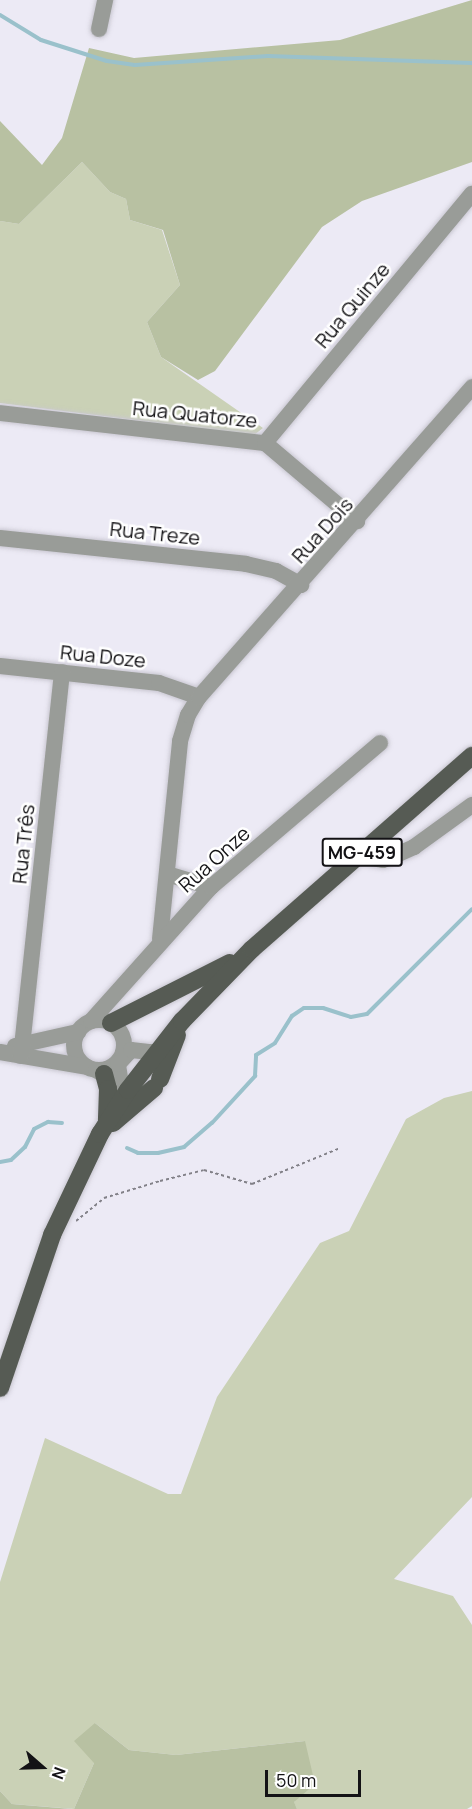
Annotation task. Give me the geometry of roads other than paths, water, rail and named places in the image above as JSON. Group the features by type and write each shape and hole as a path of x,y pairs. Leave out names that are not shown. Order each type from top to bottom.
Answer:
{"main road":[{"name":"MG-459","path":"0,1388 52,1234 124,1087 146,1052 182,1021 252,949 472,756"},
{"path":"116,1028 252,949"},
{"path":"103,1128 157,1083 182,1021"},
{"path":"96,1070 108,1089 103,1128"}],"street":[{"path":"99,29 105,0"},
{"name":"Rua Quinze","path":"265,443 472,194"},
{"name":"Rua Dois","path":"160,939 183,727 200,697 301,585 472,387"},
{"name":"Rua Quatorze","path":"0,413 265,443 357,521"},
{"name":"Rua Treze","path":"0,538 246,564 269,569 301,585"},
{"name":"Rua Doze","path":"0,666 159,682 200,697"},
{"name":"Rua Três","path":"22,1049 62,672"},
{"name":"Rua Onze","path":"84,1027 160,939 211,887 380,743"},
{"path":"358,856 383,860 394,856 414,847 472,806"},
{"path":"167,874 211,887"},
{"path":"1,1052 22,1049 84,1027 116,1028 146,1052 161,1068 157,1083 141,1093 124,1087 96,1070 75,1051 84,1027"},
{"path":"116,1028 124,1046 117,1071 124,1087"},
{"path":"22,1049 96,1070 112,1066 120,1058 146,1052"}],"waterway":[{"path":"0,15 41,40 107,61 135,65 268,56 472,63"},
{"path":"127,1148 138,1153 158,1153 184,1147 212,1123 255,1076 256,1055 275,1043 292,1016 304,1008 323,1008 351,1017 367,1014 472,909"},
{"path":"0,1162 11,1160 25,1147 34,1129 48,1122 62,1123"}]}
